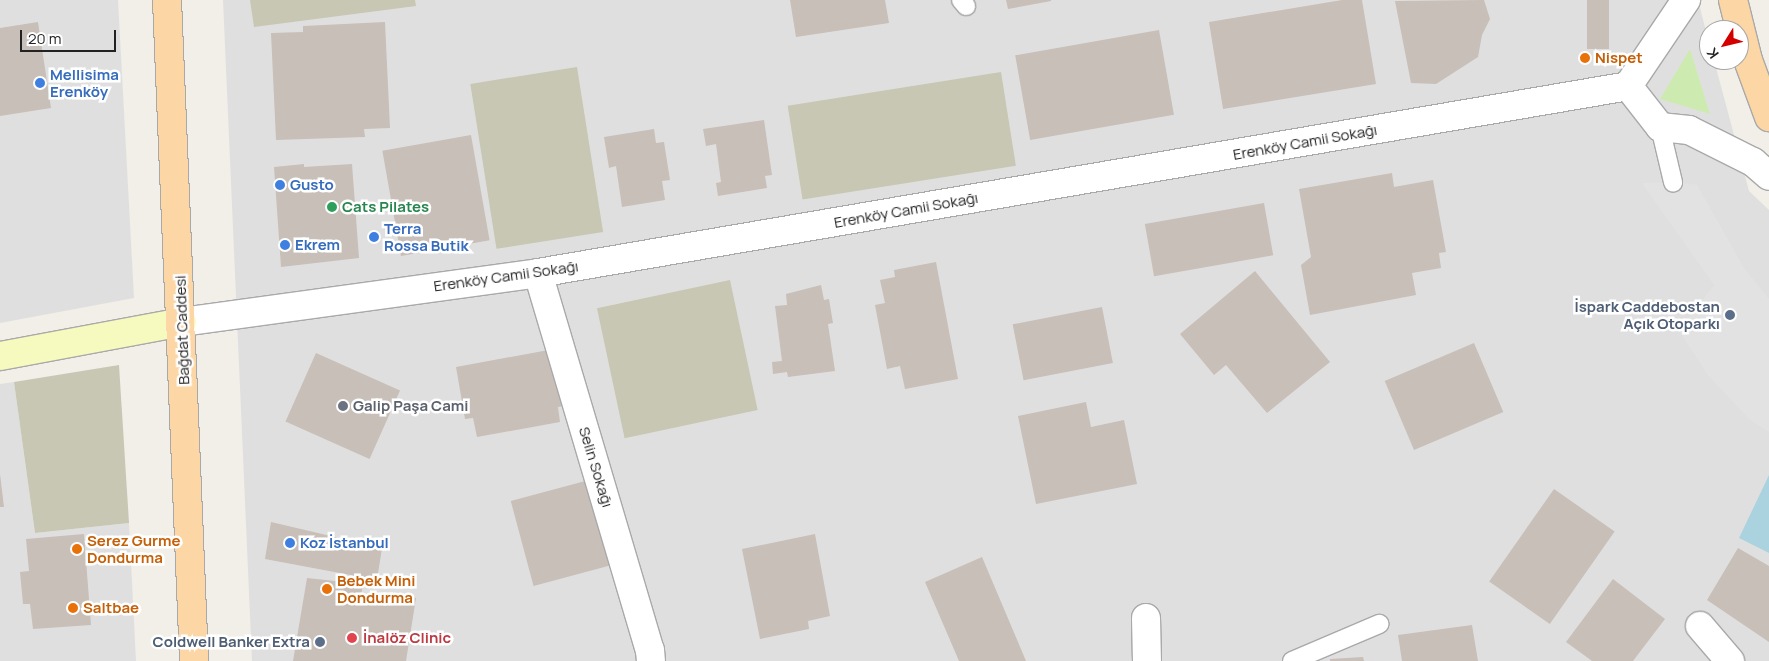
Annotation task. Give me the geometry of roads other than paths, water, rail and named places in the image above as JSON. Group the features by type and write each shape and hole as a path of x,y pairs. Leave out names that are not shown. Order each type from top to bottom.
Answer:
{"main road":[{"name":"Bağdat Caddesi","path":"167,0 182,322 194,661"},
{"path":"1733,0 1748,60 1769,117"},
{"path":"0,356 182,322"}],"street":[{"path":"1686,0 1628,86 1660,127 1689,130 1753,162 1769,176"},
{"name":"Erenköy Camii Sokağı","path":"182,322 538,273 1628,86"},
{"name":"Selin Sokağı","path":"538,273 650,650 651,661"},
{"path":"1146,618 1147,661"},
{"path":"1700,626 1730,661"}],"lane":[{"path":"1660,127 1673,182"},
{"path":"1292,661 1379,624"}],"water":[{"path":"1769,475 1769,553 1739,538"}],"place":[{"name":"Nispet","path":"1585,58"},
{"name":"Mellisima Erenköy","path":"40,83"},
{"name":"Gusto","path":"280,185"},
{"name":"Cats Pilates","path":"332,207"},
{"name":"Terra Rossa Butik","path":"374,237"},
{"name":"Ekrem","path":"285,245"},
{"name":"İspark Caddebostan Açık Otoparkı","path":"1730,315"},
{"name":"Galip Paşa Cami","path":"343,406"},
{"name":"Koz İstanbul","path":"290,543"},
{"name":"Serez Gurme Dondurma","path":"77,549"},
{"name":"Bebek Mini Dondurma","path":"327,589"},
{"name":"Saltbae","path":"73,608"},
{"name":"İnalöz Clinic","path":"352,638"},
{"name":"Coldwell Banker Extra","path":"320,642"}]}
